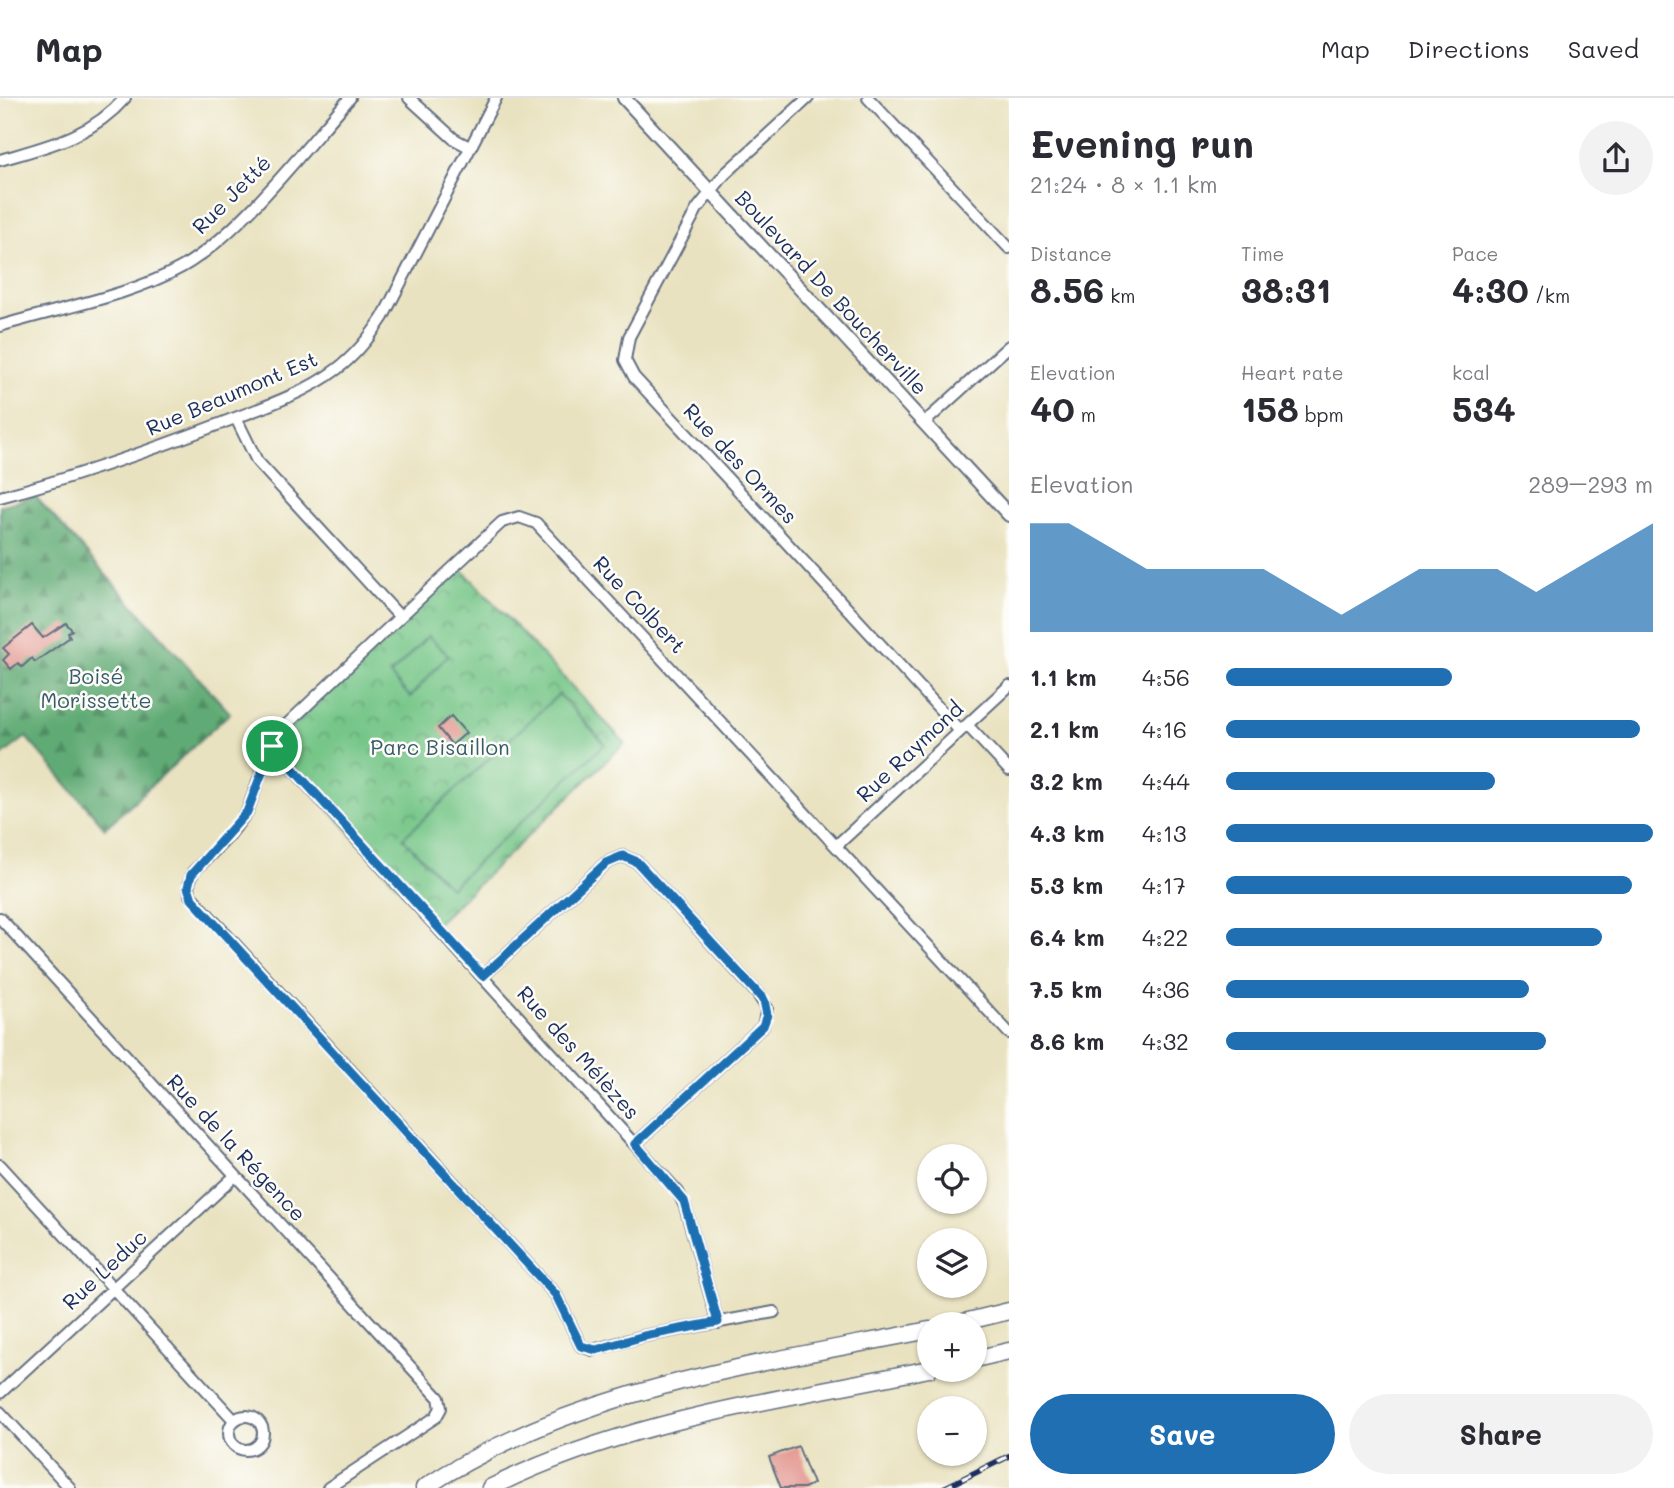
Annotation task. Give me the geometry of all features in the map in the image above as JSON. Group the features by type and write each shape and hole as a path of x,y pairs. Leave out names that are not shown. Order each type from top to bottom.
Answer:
{"main road":[{"path":"987,1316 1009,1311"},
{"path":"424,1488 526,1432 640,1390 917,1332"},
{"path":"987,1356 1009,1350"},
{"path":"490,1488 577,1451 651,1427 917,1371"}],"street":[{"path":"0,160 79,135 103,121 125,98"},
{"name":"Rue Jetté","path":"0,326 141,285 195,258 241,218 351,98"},
{"path":"409,98 454,139 471,148"},
{"name":"Rue Beaumont Est","path":"0,497 92,471 236,418 321,380 363,345 391,301 496,98"},
{"name":"Boulevard De Boucherville","path":"624,98 1009,515"},
{"name":"Rue des Ormes","path":"808,98 724,174 697,209 629,337 625,355 628,369 963,728 1009,770"},
{"path":"868,98 1009,248"},
{"path":"924,423 1009,346"},
{"path":"236,418 257,461 400,617 282,729 272,746 247,812 228,837 193,872 188,883 190,895 556,1295 583,1347 596,1350 644,1336 774,1312"},
{"name":"Rue Colbert","path":"400,617 502,522 515,517 532,520 1009,1033"},
{"name":"Rue Raymond","path":"836,846 1009,686"},
{"name":"Rue des Mélèzes","path":"272,746 684,1201 718,1322"},
{"path":"483,976 606,863 623,856 637,862 757,993 767,1007 763,1026 635,1144"},
{"name":"Rue de la Régence","path":"0,918 437,1395 441,1404 433,1419 328,1488"},
{"path":"0,1165 234,1420"},
{"name":"Rue Leduc","path":"0,1393 235,1176"},
{"path":"0,1412 70,1488"}],"green space":[{"name":"Boisé Morissette","path":"35,496 230,713 105,828 26,737 0,757 0,506"},
{"name":"Parc Bisaillon","path":"457,564 625,743 434,926 272,746"},
{"path":"428,636 448,655 410,697 390,675"},
{"path":"559,694 605,744 450,888 403,838"}],"building":[{"path":"66,623 72,630 68,633 70,637 35,662 32,658 22,667 18,663 11,669 3,660 9,654 3,648 32,625 43,638"},
{"path":"451,716 466,733 452,745 438,728"},
{"path":"798,1446 813,1484 804,1488 781,1488 769,1457"}],"railway":[{"path":"944,1488 1009,1456"}],"route":[{"path":"272,746 434,926 483,976 606,863 615,857 623,856 637,862 764,1000 767,1015 763,1026 635,1144 684,1201 718,1322 644,1336 596,1350 581,1346 556,1295 192,899 188,887 191,875 228,837 247,812 272,746"}]}
